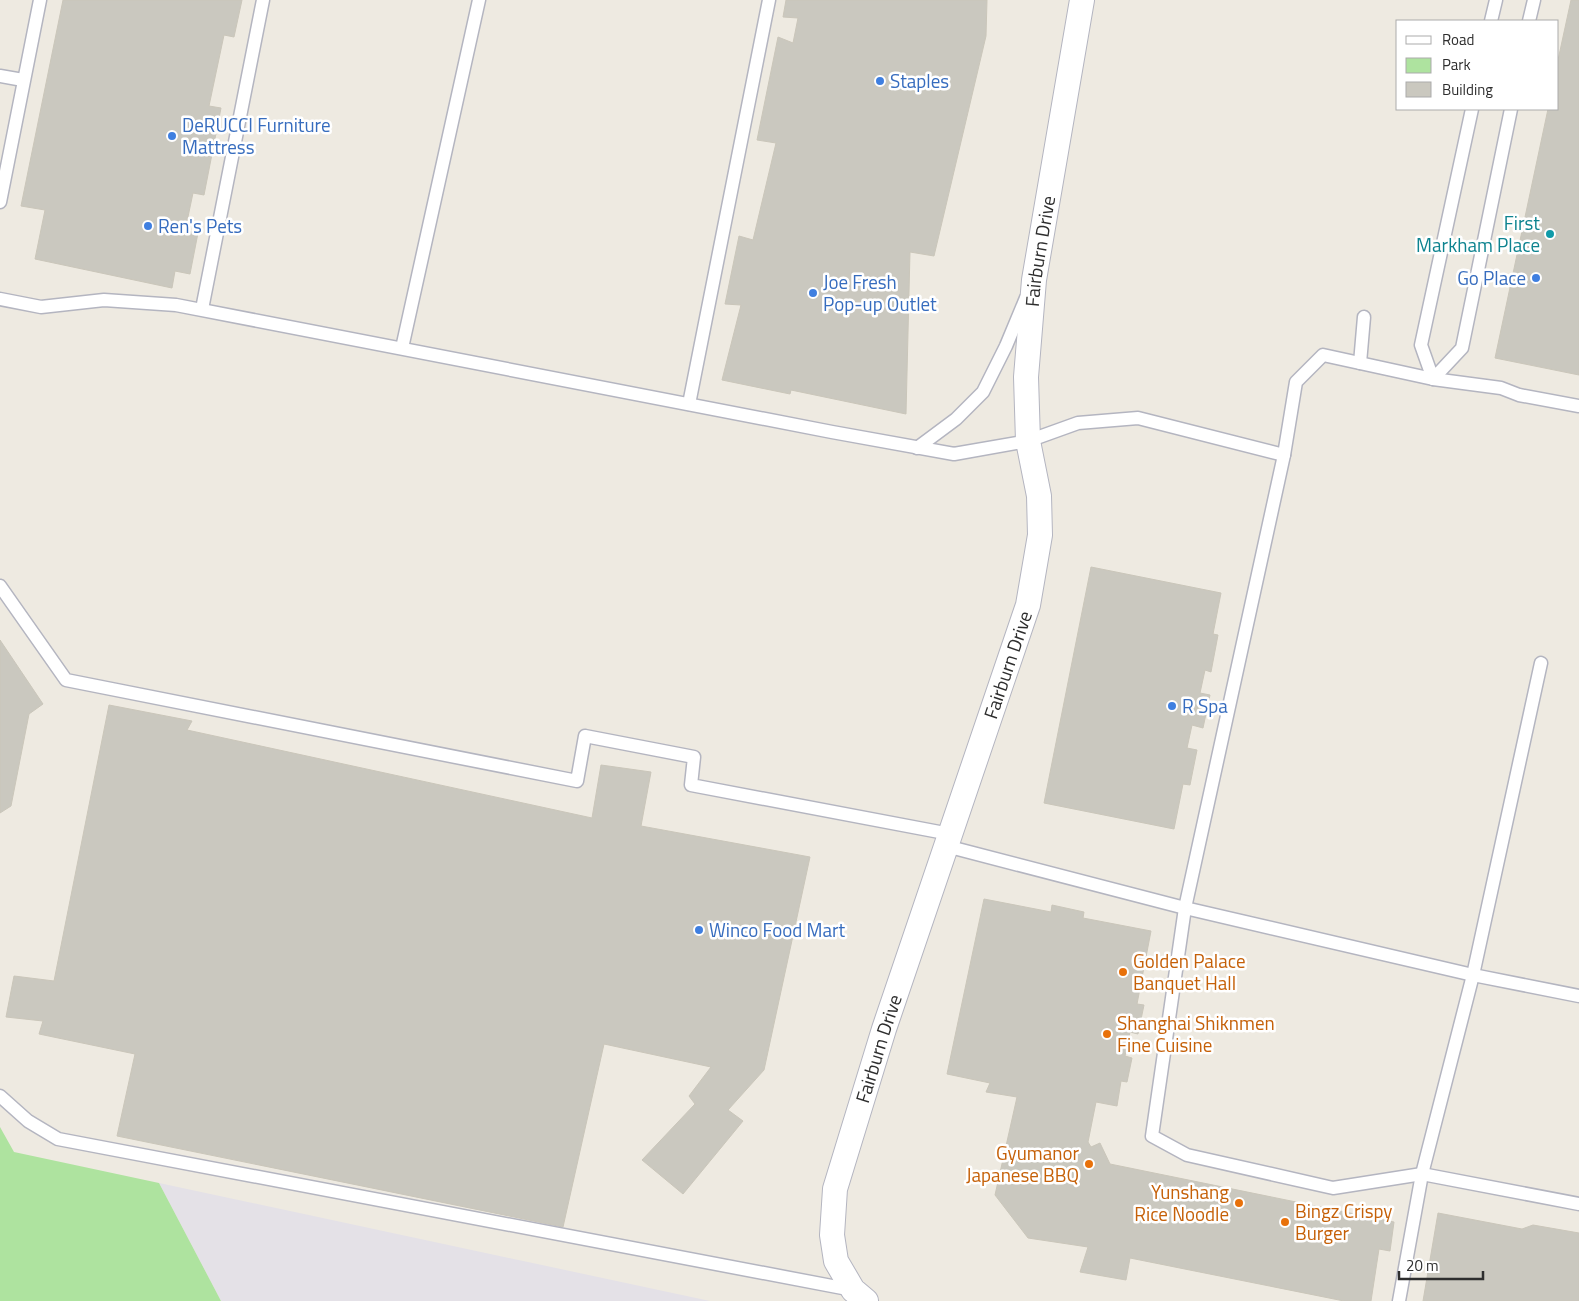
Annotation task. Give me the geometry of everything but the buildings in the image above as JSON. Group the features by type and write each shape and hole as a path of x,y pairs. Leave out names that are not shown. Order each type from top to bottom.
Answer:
{"street":[{"name":"Fairburn Drive","path":"859,1296 836,1261 832,1235 835,1188 884,1029 1028,605 1040,535 1039,496 1028,441 1026,377 1034,280 1082,0"}],"lane":[{"path":"0,202 40,0"},
{"path":"202,310 263,0"},
{"path":"402,348 479,0"},
{"path":"689,404 769,0"},
{"path":"1491,20 1496,0"},
{"path":"1529,20 1534,0"},
{"path":"0,76 23,80"},
{"path":"1433,379 1421,345 1472,110"},
{"path":"1433,379 1462,348 1511,110"},
{"path":"917,448 956,419 983,392 1006,346 1034,280"},
{"path":"0,299 41,307 104,300 176,305 954,454 1028,441 1078,423 1138,418 1284,455"},
{"path":"1360,363 1364,318"},
{"path":"1579,406 1519,395 1501,388 1433,379 1323,355 1296,382 1284,455 1185,908 1152,1136 1187,1155 1333,1188 1422,1174 1579,1204"},
{"path":"0,586 66,680 577,781 585,736 694,757 691,785 948,840 1185,908 1473,975 1579,996"},
{"path":"1399,1301 1422,1174 1473,975 1542,663"},
{"path":"0,1096 28,1121 58,1139 859,1296"}],"shaded area":[{"path":"159,1183 710,1301 221,1301"}],"green space":[{"path":"0,1127 14,1152 159,1183 221,1301 0,1301"}],"place":[{"name":"Staples","path":"880,81"},
{"name":"DeRUCCI Furniture Mattress","path":"172,136"},
{"name":"Ren's Pets","path":"148,226"},
{"name":"First Markham Place","path":"1550,234"},
{"name":"Go Place","path":"1536,278"},
{"name":"Joe Fresh Pop-up Outlet","path":"813,293"},
{"name":"R Spa","path":"1172,706"},
{"name":"Winco Food Mart","path":"699,930"},
{"name":"Golden Palace Banquet Hall","path":"1123,972"},
{"name":"Shanghai Shiknmen Fine Cuisine","path":"1107,1034"},
{"name":"Gyumanor Japanese BBQ","path":"1089,1164"},
{"name":"Yunshang Rice Noodle","path":"1239,1203"},
{"name":"Bingz Crispy Burger","path":"1285,1222"}]}
